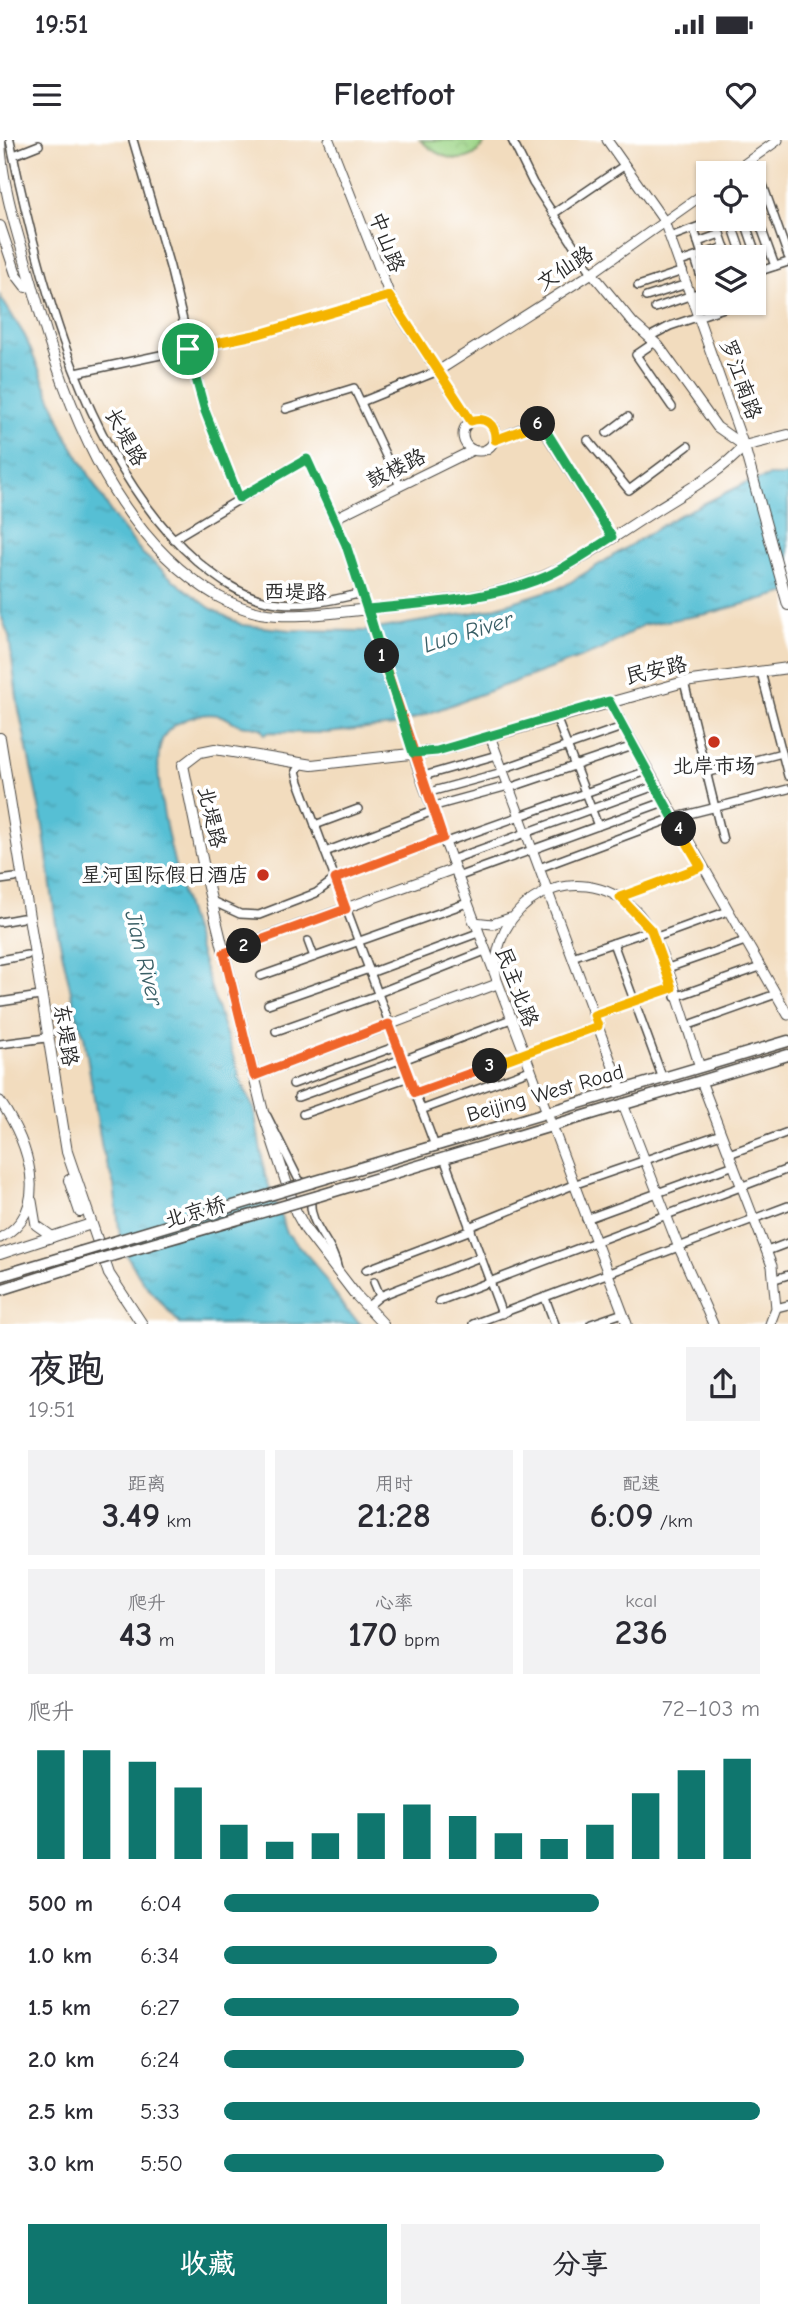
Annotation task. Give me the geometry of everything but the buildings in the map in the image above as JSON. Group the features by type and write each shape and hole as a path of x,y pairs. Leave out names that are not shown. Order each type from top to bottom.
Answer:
{"highway":[{"name":"Beijing West Road","path":"310,1183 788,1041"},
{"name":"Beijing West Road","path":"314,1197 788,1055"},
{"name":"北京桥","path":"0,1276 310,1183"},
{"name":"北京桥","path":"0,1290 314,1197"}],"main road":[{"name":"西堤路","path":"0,140 9,204 44,333 76,418 135,520 167,555 209,591 249,610 291,615 368,609 454,599 524,583 547,575 705,480 744,446"},
{"path":"0,226 19,281 26,287 32,285"},
{"path":"788,435 744,446 788,605"},
{"name":"民安路","path":"413,753 437,751 684,682 788,668"},
{"name":"东堤路","path":"0,738 61,1153 88,1225 115,1285 142,1324"},
{"name":"北堤路","path":"383,1324 338,1272 296,1212 263,1112 224,953 183,765 201,752 215,749 289,761 298,767 413,753"},
{"name":"东堤路","path":"0,780 27,956 37,997"},
{"path":"0,1254 88,1225"},
{"name":"东堤路","path":"88,1225 103,1276 134,1324"}],"street":[{"name":"长堤路","path":"10,140 30,227 76,373 115,457 153,516 173,539 217,578 257,598 302,603 362,593"},
{"path":"133,140 170,267 205,411 239,498"},
{"name":"中山路","path":"329,140 389,296 471,421"},
{"path":"512,140 533,183 592,273 634,324 652,339 717,427 744,446"},
{"name":"罗江南路","path":"607,140 664,221 744,446"},
{"path":"749,161 772,142"},
{"path":"14,155 39,145"},
{"path":"553,214 625,165"},
{"path":"766,194 788,256"},
{"name":"文仙路","path":"438,371 592,273 696,201"},
{"path":"670,237 694,229 698,243 720,233 724,245"},
{"path":"762,231 775,266"},
{"path":"638,286 696,260"},
{"path":"766,269 788,262"},
{"path":"646,297 687,284"},
{"path":"654,308 696,294"},
{"path":"76,373 259,334 389,296"},
{"path":"672,407 636,355 652,339 702,315"},
{"path":"361,402 438,371"},
{"path":"286,409 354,388 400,486"},
{"path":"607,433 628,417"},
{"path":"495,440 495,430 489,422 480,419 471,421 464,429 463,439 473,450 488,449 495,440 532,424 540,424 612,537"},
{"path":"588,440 629,490 688,446"},
{"name":"鼓楼路","path":"335,518 473,450"},
{"path":"173,539 307,459"},
{"name":"民主北路","path":"307,459 335,518 368,609 420,777 627,1324"},
{"path":"761,671 788,776"},
{"path":"684,682 723,841"},
{"path":"609,701 664,803 788,1015"},
{"path":"556,717 598,826"},
{"path":"426,793 502,770 622,727"},
{"path":"489,736 622,1091"},
{"path":"325,852 432,809 633,746"},
{"path":"706,773 782,754"},
{"path":"420,777 496,755"},
{"path":"298,767 315,825 435,1146"},
{"path":"214,902 240,914 259,915 316,893 335,879 647,771"},
{"path":"454,869 526,832 655,786"},
{"path":"539,868 673,818 788,789"},
{"path":"224,953 454,869 532,850 664,803"},
{"path":"315,825 358,809"},
{"path":"620,897 701,867"},
{"path":"0,880 15,878"},
{"path":"254,1076 497,984 494,963 497,947 511,918 523,905 548,893 578,886 603,889 620,897 652,934 700,1068"},
{"path":"261,976 467,903"},
{"path":"572,957 612,943 728,911"},
{"path":"470,913 474,922 482,924 511,918"},
{"path":"0,922 22,918"},
{"path":"268,1004 478,933"},
{"path":"308,941 314,957"},
{"path":"665,969 745,941"},
{"path":"612,943 663,1079"},
{"path":"276,1031 485,951"},
{"path":"0,960 27,956"},
{"path":"594,1015 634,1001 760,967"},
{"path":"686,1026 776,994"},
{"path":"0,1002 37,997"},
{"path":"298,1097 510,1019"},
{"path":"415,1093 598,1026"},
{"path":"0,1044 43,1038"},
{"path":"293,1084 397,1046"},
{"path":"421,1110 530,1070"},
{"path":"303,1114 409,1077"},
{"path":"701,1081 755,1218 775,1279 776,1308 769,1324"},
{"path":"0,1101 17,1129 25,1152 36,1225 53,1237"},
{"path":"623,1104 678,1248 713,1324"},
{"path":"263,1112 277,1131 299,1180 310,1183"},
{"path":"729,1154 788,1132"},
{"path":"366,1270 573,1185 722,1134"},
{"path":"444,1158 502,1314"},
{"path":"586,1219 734,1165"},
{"path":"439,1301 788,1169"},
{"path":"314,1197 311,1216 335,1252 338,1272"},
{"path":"0,1238 19,1226 32,1199"},
{"path":"473,1324 788,1206"},
{"path":"767,1251 788,1243"},
{"path":"367,1307 380,1296 480,1256"},
{"path":"775,1279 788,1275"},
{"path":"374,1282 380,1296"},
{"path":"545,1298 552,1323"},
{"path":"776,1308 788,1305"},
{"path":"591,1324 623,1312"}],"green space":[{"path":"420,140 486,140 472,156 455,159 446,157"}],"water":[{"path":"0,296 25,336 66,435 113,516 143,554 177,583 210,608 242,625 291,630 365,631 487,610 564,586 676,517 744,484 769,476 788,476 788,592 707,614 643,625 601,650 394,726 327,733 269,732 265,735 262,729 238,724 222,716 206,715 180,722 166,733 162,740 158,768 173,856 219,1013 243,1086 254,1109 265,1175 287,1233 315,1264 346,1310 361,1324 180,1324 143,1282 121,1246 114,1185 102,1149 84,1036 76,1015 56,924 43,826 18,705 9,636 0,613"}],"place":[{"name":"北岸市场","path":"714,742"},
{"name":"星河国际假日酒店","path":"263,875"}],"route":[{"path":"389,296 471,421 480,419 489,422 495,430 495,440 532,424 540,424 545,429 612,537 547,575 524,583 454,599 368,609 413,753 437,751 609,701 701,867 620,897 651,930 672,988 594,1015 598,1026 415,1093 389,1024 254,1076 224,953 346,909 335,879 443,838 420,777 346,545 307,459 239,498 205,411 188,349 259,334 389,296"}],"water label":[{"name":"Luo River","path":"468,632"},
{"name":"Jian River","path":"144,958"}]}
